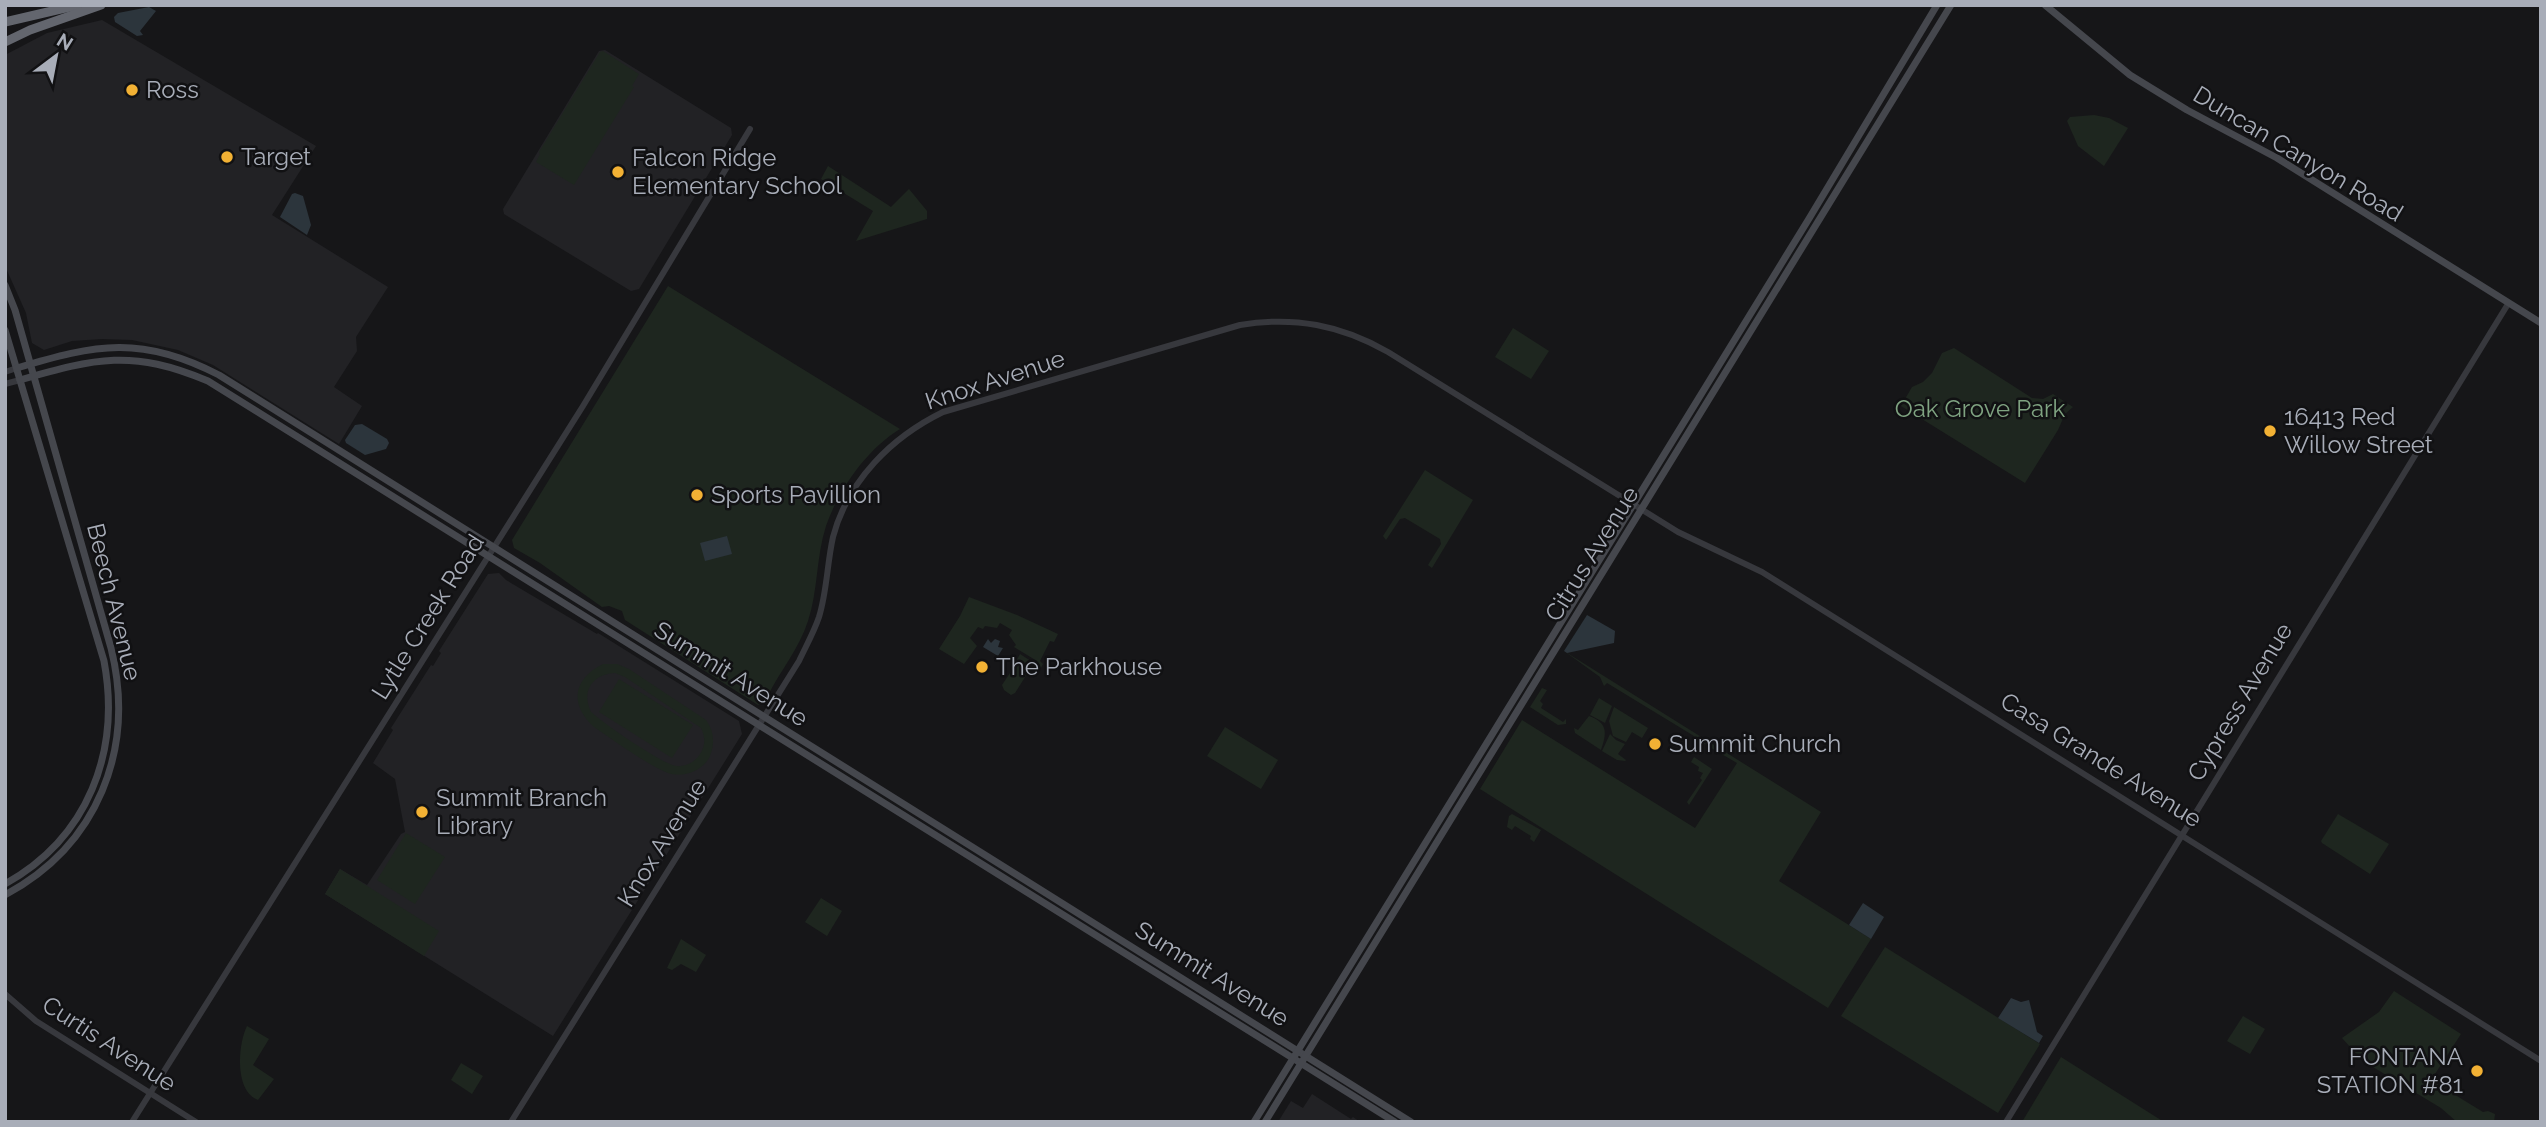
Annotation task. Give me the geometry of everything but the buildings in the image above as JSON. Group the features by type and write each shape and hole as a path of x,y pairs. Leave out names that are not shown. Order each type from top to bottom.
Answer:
{"highway":[{"path":"5,22 78,5"},
{"path":"5,42 38,27 101,5"}],"main road":[{"name":"Citrus Avenue","path":"1254,1122 1634,505 1937,5"},
{"name":"Citrus Avenue","path":"1265,1122 1951,5"},
{"name":"Duncan Canyon Road","path":"2045,5 2130,75 2187,110 2277,158 2541,324"},
{"name":"Beech Avenue","path":"5,285 15,310 111,648 119,691 114,756 107,780 83,826 53,862 5,895"},
{"name":"Beech Avenue","path":"5,330 104,661 109,707 105,752 83,808 56,845 33,867 5,884"},
{"name":"Summit Avenue","path":"17,368 69,352 114,347 149,350 194,362 495,548 761,721 1293,1059 1304,1060 1411,1122"},
{"name":"Summit Avenue","path":"20,380 68,365 107,360 142,361 187,372 217,386 489,558 761,721 1298,1051 1304,1060 1395,1122"}],"street":[{"name":"Lytle Creek Road","path":"132,1122 583,407 750,129"},
{"name":"Cypress Avenue","path":"2006,1122 2508,304"},
{"name":"Knox Avenue","path":"511,1122 813,634 824,598 833,540 845,506 869,469 898,440 943,412 1241,325 1272,321 1302,322 1341,330 1388,352 1634,505"},
{"name":"Summit Avenue","path":"5,372 17,368"},
{"name":"Summit Avenue","path":"5,384 20,380"},
{"name":"Casa Grande Avenue","path":"1634,505 1690,539 1762,572 2541,1061"},
{"name":"Curtis Avenue","path":"5,994 32,1018 196,1122"}],"shaded area":[{"path":"149,7 156,11 140,31 143,35 137,36 115,22 114,17 118,13"},
{"path":"102,20 316,146 272,215 388,287 356,337 357,351 334,387 362,406 339,444 213,365 178,350 132,340 72,341 44,350 32,343 26,313 5,266 5,55 47,33"},
{"name":"Falcon Ridge Elementary School","path":"605,50 731,128 732,135 639,289 631,291 504,214 503,209 599,51"},
{"path":"295,193 303,196 311,225 307,235 280,217"},
{"path":"362,424 387,439 389,443 386,449 365,455 346,443 345,440 355,425"},
{"path":"727,536 732,554 705,561 700,543"},
{"path":"499,573 506,580 598,633 739,721 742,734 553,1036 325,894 340,869 367,885 405,832 395,779 373,763 393,730 391,728 431,665 433,666 441,653 439,651 488,574"},
{"path":"1587,615 1615,631 1614,643 1567,653 1564,651"},
{"path":"988,639 991,643 995,639 1000,641 998,647 1003,648 998,656 983,647"},
{"path":"1863,903 1884,917 1871,939 1849,925"},
{"path":"2011,998 2021,1002 2029,1000 2037,1032 2043,1036 2039,1043 1998,1018"},
{"path":"1312,1094 1360,1122 1278,1122 1291,1101 1303,1108"}],"green space":[{"path":"603,51 639,74 632,86 634,87 574,185 536,162 539,152"},
{"path":"2094,115 2109,118 2128,128 2104,166 2078,146 2067,121 2070,117"},
{"path":"828,166 891,207 909,189 927,211 927,219 856,241 873,211 821,179"},
{"path":"668,286 900,429 865,459 838,498 826,526 814,598 804,631 767,697 758,705 625,620 622,611 609,606 602,607 514,548 512,540"},
{"path":"1513,328 1549,351 1531,379 1495,357"},
{"name":"Oak Grove Park","path":"1954,348 2032,398 2043,399 2053,394 2073,407 2065,414 2025,483 1901,406 1912,387 1923,382 1932,373 1942,353"},
{"path":"1425,470 1473,500 1432,568 1428,565 1441,544 1440,539 1405,518 1400,519 1386,540 1383,536"},
{"path":"969,597 1058,634 1054,642 1050,641 1040,661 1043,664 1041,668 1037,661 1014,647 1016,645 1009,635 1012,630 1000,623 997,628 978,627 970,638 977,646 964,664 939,649"},
{"path":"1564,651 1821,812 1779,881 1871,939 1828,1008 1480,789 1522,720 1695,828 1737,763 1701,742 1698,744 1692,741 1694,736 1607,683 1604,686 1600,677"},
{"path":"1020,654 1037,665 1031,673 1026,670 1027,674 1011,695 1002,685 1018,665 1015,663"},
{"path":"603,664 617,664 629,669 706,720 711,728 713,742 710,756 703,766 680,775 668,773 641,759 594,727 581,710 578,701 580,684","holes":["615,673 701,728 704,744 696,759 683,766 669,764 591,712 587,698 591,685 607,674"]},
{"path":"619,679 693,725 672,758 599,712"},
{"path":"1542,688 1547,690 1540,701 1543,704 1541,708 1563,722 1566,719 1566,724 1558,725 1530,707"},
{"path":"1599,698 1612,706 1605,723 1590,715"},
{"path":"1614,707 1648,728 1642,738 1632,732 1626,742 1613,736 1609,721"},
{"path":"1589,716 1603,725 1601,750 1575,733 1574,728 1578,730"},
{"path":"1225,727 1278,760 1261,789 1207,756"},
{"path":"1610,734 1625,744 1618,754 1625,761 1617,760 1602,751"},
{"path":"1694,757 1712,769 1689,805 1687,802 1702,780 1700,778 1703,773 1691,762"},
{"path":"1512,814 1541,830 1534,842 1530,839 1531,836 1515,826 1512,830 1507,827"},
{"path":"2338,814 2389,844 2370,874 2322,843"},
{"path":"406,833 445,857 415,904 377,880"},
{"path":"340,869 439,931 424,956 325,894"},
{"path":"821,898 842,911 827,936 805,922"},
{"path":"681,939 706,955 696,972 681,964 672,970 667,968"},
{"path":"1885,947 2040,1044 1998,1113 1841,1016"},
{"path":"2394,991 2461,1034 2433,1077 2434,1082 2483,1112 2495,1114 2494,1122 2457,1122 2441,1108 2363,1061 2342,1038 2379,1012"},
{"path":"2243,1016 2265,1029 2250,1054 2227,1041"},
{"path":"247,1026 269,1039 253,1065 274,1079 258,1100 250,1095 245,1087 240,1066"},
{"path":"2061,1057 2164,1122 2022,1122"},
{"path":"461,1063 483,1076 472,1094 451,1080"}],"place":[{"name":"Ross","path":"132,90"},
{"name":"Target","path":"227,157"},
{"name":"Falcon Ridge Elementary School","path":"618,172"},
{"name":"16413 Red Willow Street","path":"2270,431"},
{"name":"Sports Pavillion","path":"697,495"},
{"name":"The Parkhouse","path":"982,667"},
{"name":"Summit Church","path":"1655,744"},
{"name":"Summit Branch Library","path":"422,812"},
{"name":"FONTANA STATION #81","path":"2477,1071"}]}
